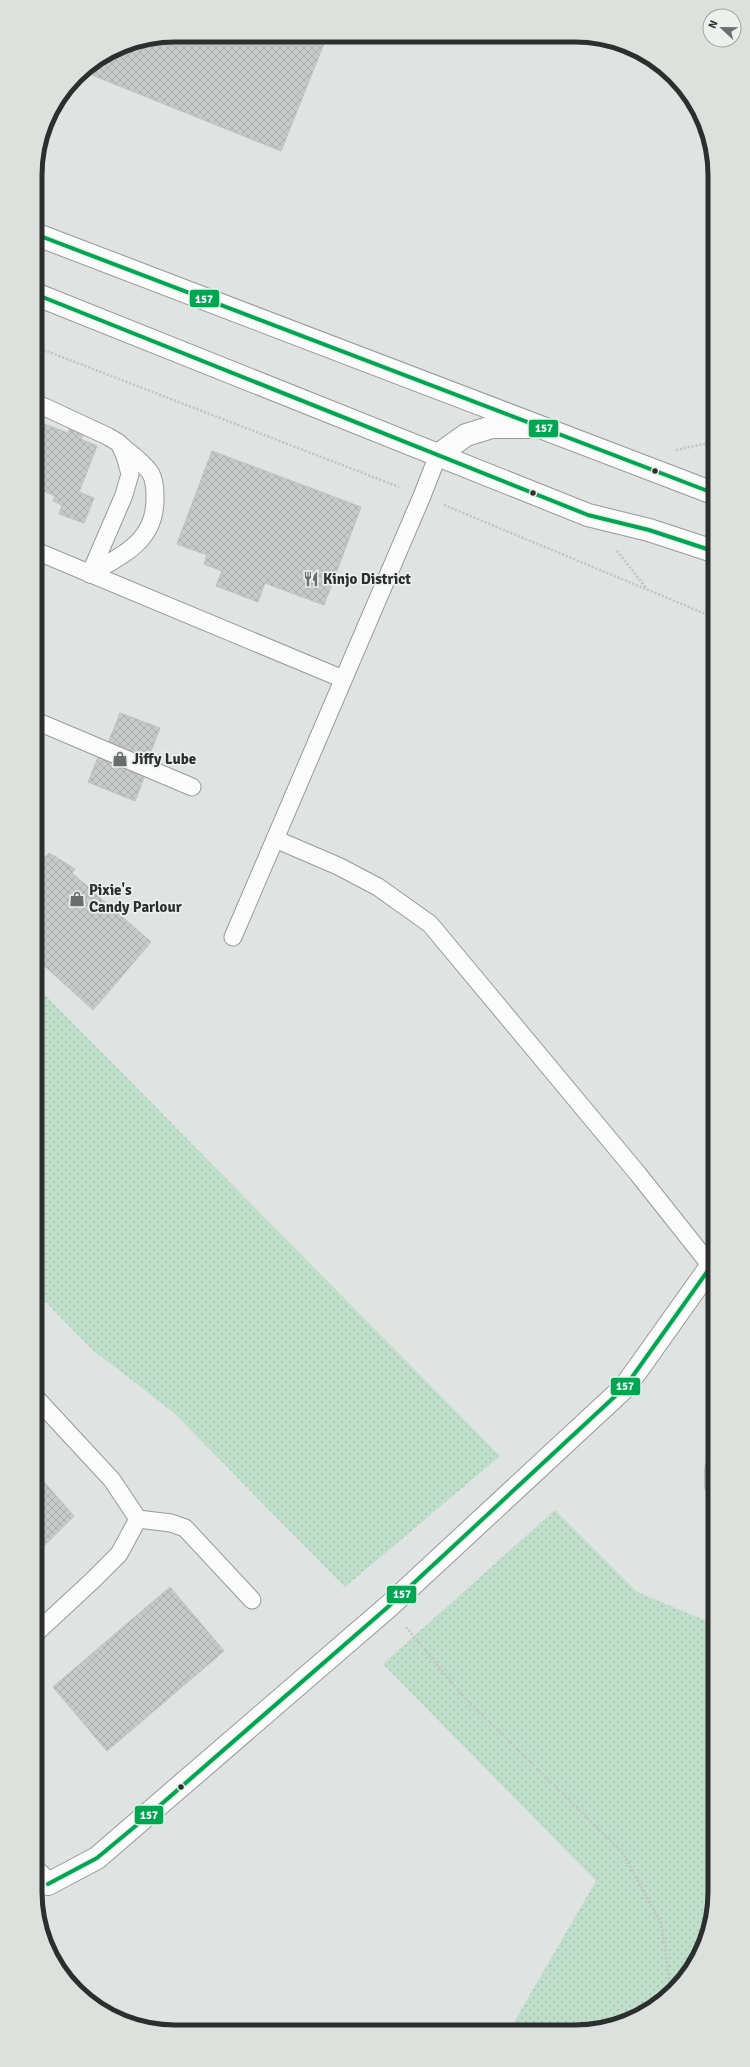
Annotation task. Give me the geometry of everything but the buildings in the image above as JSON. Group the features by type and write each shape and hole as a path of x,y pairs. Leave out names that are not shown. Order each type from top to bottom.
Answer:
{"street":[{"path":"42,237 708,491"},
{"path":"42,296 588,515 649,530 708,549"},
{"path":"438,455 466,435 492,427 541,427"},
{"path":"43,1879 97,1858 389,1606 626,1386 708,1270"}],"lane":[{"path":"42,406 119,443 150,472 155,493 152,524 142,539 90,574"},
{"path":"90,574 124,495 130,474 125,456 119,443"},
{"path":"233,937 422,496 438,455"},
{"path":"42,554 343,679"},
{"path":"42,724 192,787"},
{"path":"275,839 338,866 378,887 430,924 708,1259"},
{"path":"42,1404 112,1480 138,1519 171,1523 185,1528 252,1600"},
{"path":"42,1627 119,1554 138,1519"}],"path":[{"path":"42,348 422,496 708,615"},
{"path":"703,444 708,446"},
{"path":"616,549 648,590"},
{"path":"389,1606 462,1695 622,1852 661,1923 670,1985"}],"green space":[{"path":"42,992 500,1456 345,1587 173,1412 93,1350 42,1298"},
{"path":"555,1510 637,1592 708,1622 708,1901 698,1943 686,1966 663,1992 626,2015 592,2024 512,2025 596,1881 383,1664"}],"transit line":[{"name":"157","path":"42,237 708,491"},
{"name":"157","path":"42,297 588,515 649,530 708,549"},
{"name":"157","path":"48,1884 97,1858 150,1814 389,1606 625,1387 708,1270"}],"place":[{"name":"Kinjo District","path":"311,579"},
{"name":"Jiffy Lube","path":"120,759"},
{"name":"Pixie's Candy Parlour","path":"77,899"}]}
